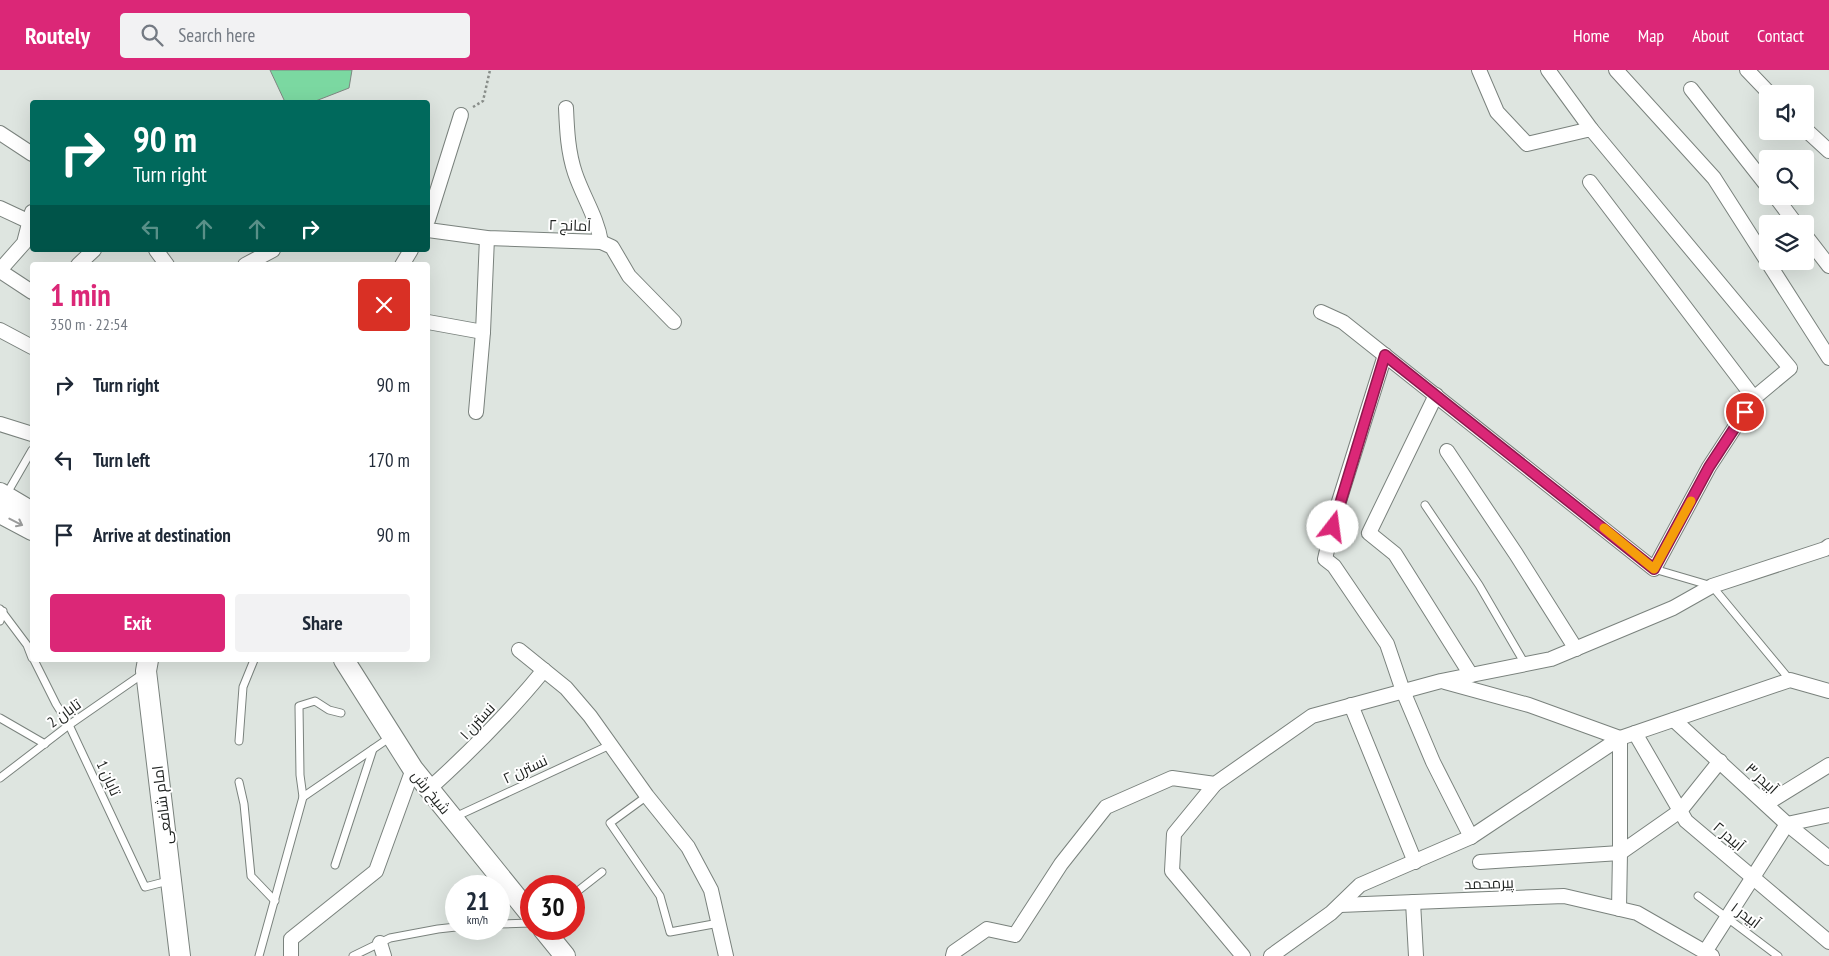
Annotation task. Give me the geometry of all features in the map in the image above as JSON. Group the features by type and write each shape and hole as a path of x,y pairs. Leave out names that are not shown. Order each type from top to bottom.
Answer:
{"main road":[{"path":"2,501 30,511"},
{"path":"2,501 30,528"},
{"name":"شیخ رش","path":"345,662 413,769 520,901"},
{"name":"امام شافعی","path":"142,664 180,956"},
{"path":"552,940 565,956"}],"street":[{"path":"1478,70 1497,112 1527,144 1591,129"},
{"path":"1321,312 1343,322 1654,569 1709,467 1754,398 1790,368 1591,129 1548,70"},
{"path":"1616,70 1714,178 1829,358"},
{"path":"1747,70 1761,85"},
{"path":"1691,88 1759,175"},
{"path":"566,108 568,152 599,228 601,242"},
{"path":"430,214 461,115"},
{"path":"0,133 30,153"},
{"path":"1814,137 1829,150"},
{"path":"1590,182 1754,398"},
{"path":"0,208 30,217"},
{"path":"30,221 24,243 0,270 30,291"},
{"name":"آمانج ۲","path":"430,230 487,238 601,242 612,247 629,276 674,322"},
{"path":"476,412 483,332 487,238"},
{"path":"1814,247 1829,266"},
{"path":"81,262 92,252"},
{"path":"251,262 269,252"},
{"path":"430,322 483,332"},
{"path":"0,330 30,346"},
{"path":"1385,355 1336,511 1325,559 1334,566 1387,644 1403,691 1433,762 1471,837"},
{"path":"1436,395 1369,533 1395,554 1471,675"},
{"path":"0,424 30,433"},
{"path":"1447,451 1516,554 1576,649"},
{"path":"1243,956 1172,871 1174,834 1215,784 1312,716 1441,681 1552,659 1673,608 1712,586 1825,549 1829,546"},
{"path":"519,650 566,688 590,716 647,796 688,847 711,890 726,956"},
{"name":"نسترن ۱","path":"429,789 476,746 544,670"},
{"path":"1813,686 1829,679"},
{"path":"1271,956 1331,914 1360,885 1471,837 1620,738 1790,680 1829,691"},
{"path":"1441,681 1529,705 1620,738"},
{"path":"1351,705 1415,862"},
{"name":"آبیدر ۳","path":"1674,720 1787,824 1829,858"},
{"name":"آبیدر ۲","path":"1635,733 1686,821 1829,942"},
{"path":"1618,908 1620,738"},
{"path":"1480,862 1620,853 1680,811 1720,761"},
{"path":"1766,804 1829,765"},
{"path":"290,956 291,940 376,870 413,769"},
{"path":"953,956 954,952 987,928 1015,934 1061,864 1106,806 1172,778 1215,784"},
{"path":"1709,954 1727,918 1787,824 1829,815"},
{"name":"پیرمحمد","path":"1340,905 1564,896 1637,913 1709,954"},
{"path":"1414,902 1416,956"}],"lane":[{"path":"2,501 30,453"},
{"path":"1425,505 1478,585 1526,664"},
{"path":"1654,569 1712,586 1790,680"},
{"path":"0,621 2,610"},
{"name":"تابان 1","path":"2,610 30,652"},
{"name":"تابان 1","path":"35,662 69,725 145,887 170,880"},
{"path":"239,741 243,687 253,662"},
{"name":"تابان 2","path":"0,778 69,725 142,664"},
{"path":"260,956 304,798 300,776 299,706 315,701 330,710 341,713"},
{"path":"0,718 45,744"},
{"path":"304,798 392,736"},
{"name":"نسترن ۲","path":"452,818 610,745"},
{"path":"335,866 373,749"},
{"path":"239,782 244,804 251,876 275,901"},
{"path":"647,796 610,822 660,896 670,932 719,923"},
{"path":"585,885 602,872"},
{"name":"آبیدر ۱","path":"1698,896 1778,956"},
{"path":"354,956 382,949 399,936 445,928"}],"path":[{"path":"461,115 483,101 490,70"}],"building":[{"path":"270,70 352,70 349,88 318,100 284,100"}],"slow traffic":[{"path":"1604,528 1654,569 1691,501"}],"route":[{"path":"1333,527 1336,511 1385,355 1654,569 1709,467 1745,412"}]}
